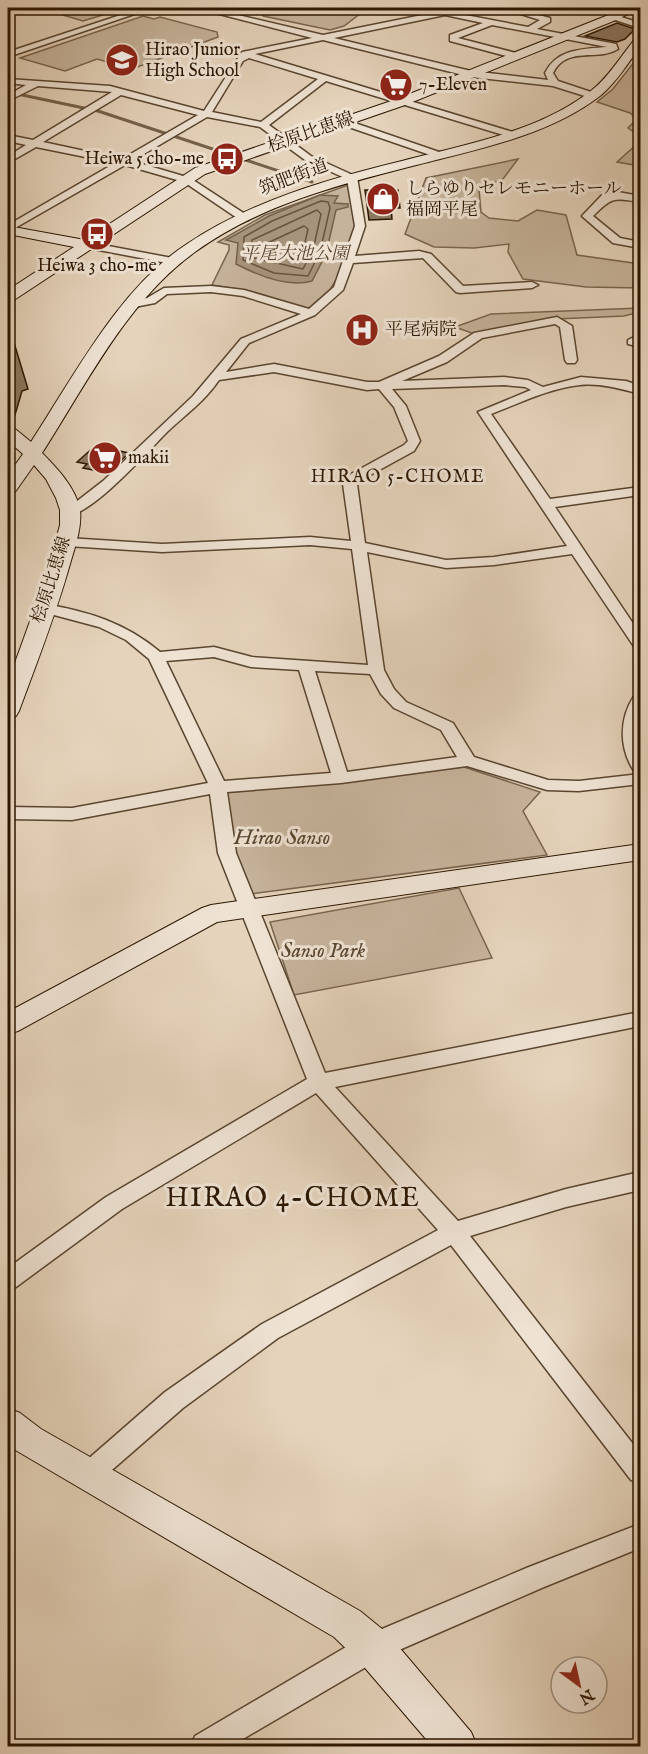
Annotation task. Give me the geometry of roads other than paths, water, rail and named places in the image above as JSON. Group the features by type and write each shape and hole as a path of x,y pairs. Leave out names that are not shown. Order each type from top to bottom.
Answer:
{"street":[{"path":"8,55 147,8"},
{"path":"200,8 471,74 554,83 591,95"},
{"path":"414,8 613,46 614,49 565,55 550,67 549,73 554,83"},
{"path":"8,229 206,114 240,59 247,53 466,8"},
{"path":"506,8 547,20 528,30"},
{"path":"624,11 640,26"},
{"name":"桧原比恵線","path":"8,297 200,171 401,102 624,11"},
{"path":"492,23 453,37 453,39 517,56"},
{"name":"筑肥街道","path":"8,488 129,305 142,288 172,261 244,218 302,193 352,177 513,135 553,119 604,85 640,40"},
{"path":"246,56 513,135"},
{"path":"263,125 323,79"},
{"path":"8,81 119,92 206,114 263,125 308,158 352,177 360,226 339,288 311,313 245,341 203,395 165,427 93,499 70,512"},
{"path":"8,98 37,83"},
{"path":"8,160 119,92"},
{"path":"343,122 439,155"},
{"name":"筑肥街道","path":"8,138 124,162 187,180 244,218"},
{"path":"640,198 606,196 587,216 617,241 640,245"},
{"path":"8,229 172,261"},
{"path":"350,260 419,254 427,256 460,290 532,285"},
{"path":"129,305 151,301 164,291 211,289 244,293 311,313"},
{"path":"382,385 443,359 478,335 557,320 566,326 571,360"},
{"path":"215,377 274,369 367,386 504,381 528,384 541,391"},
{"path":"640,390 626,385 581,381 541,391 484,412 640,645"},
{"path":"382,385 400,406 414,441 409,448 356,477 350,484 376,670 387,691 400,705 447,727 468,761"},
{"name":"桧原比恵線","path":"8,432 33,453 56,481 70,512 67,542 8,711"},
{"path":"546,504 640,491"},
{"path":"67,542 162,548 310,541 357,546 446,564 494,561 576,549"},
{"path":"44,608 95,620 121,630 139,641 156,657 219,787 227,854 318,1082 454,1232 640,1472"},
{"path":"156,657 214,652 251,662 376,670"},
{"path":"306,666 340,778"},
{"path":"640,699 634,708 631,743 640,767"},
{"path":"8,813 72,813 219,787 340,778 468,761 547,785 579,786 640,779"},
{"path":"8,1024 211,914 640,852"},
{"path":"8,1280 114,1203 318,1082 640,1019"},
{"path":"88,1475 174,1400 270,1331 454,1232 566,1198 640,1180"},
{"path":"8,1424 29,1440 88,1475 347,1624 373,1647 457,1746"},
{"path":"205,1746 373,1647 528,1580 640,1536"}],"water":[{"path":"320,195 338,196 334,203 348,204 348,207 336,210 326,254 312,281 283,282 236,264 238,243 226,240 269,216"}],"waterway":[{"path":"8,92 98,111 312,182"}],"place":[{"name":"Hirao Junior High School","path":"122,60"},
{"name":"7-Eleven","path":"396,85"},
{"name":"Heiwa 5 cho-me","path":"227,159"},
{"name":"しらゆりセレモニーホール 福岡平尾","path":"383,199"},
{"name":"Heiwa 3 cho-me","path":"97,234"},
{"name":"平尾病院","path":"362,330"},
{"name":"makii","path":"105,458"}],"district":[{"name":"HIRAO 5-CHOME","path":"398,477"},
{"name":"HIRAO 4-CHOME","path":"293,1199"}],"park label":[{"name":"平尾大池公園","path":"295,254"},
{"name":"Hirao Sanso","path":"282,838"},
{"name":"Sanso Park","path":"323,951"}]}
